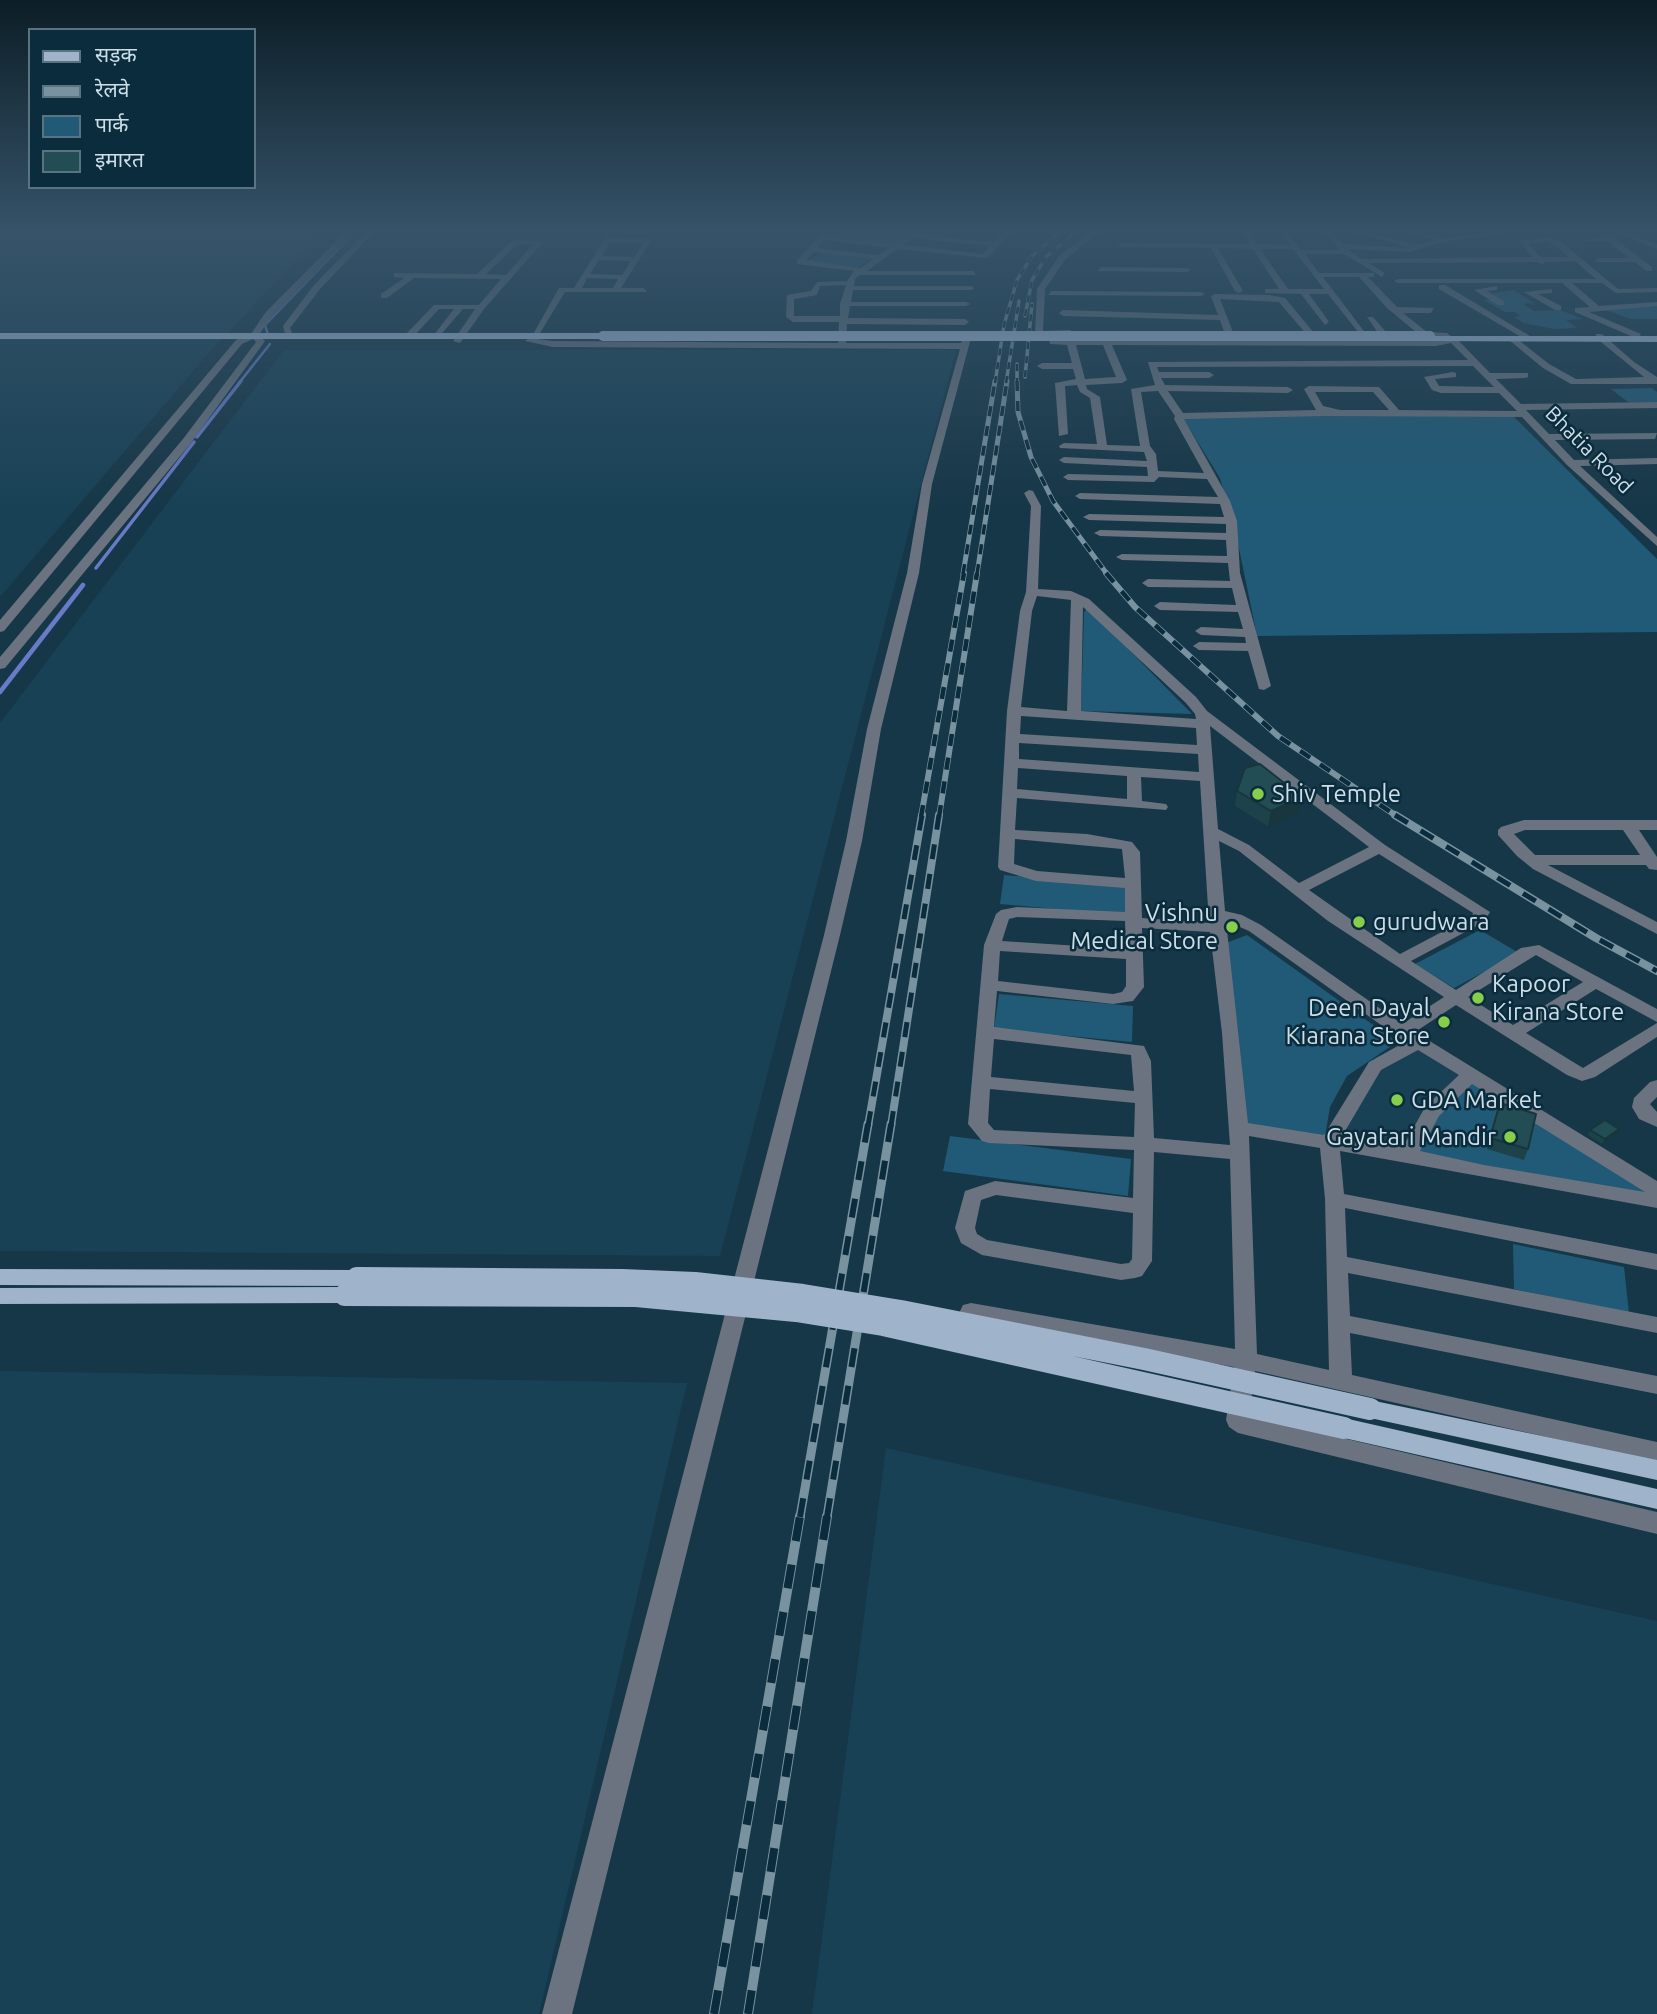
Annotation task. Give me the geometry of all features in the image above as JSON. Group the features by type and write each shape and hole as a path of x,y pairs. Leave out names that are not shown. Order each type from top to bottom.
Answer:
{"highway":[{"path":"0,336 239,342"},
{"path":"258,339 289,336 437,336 458,339"},
{"path":"0,342 56,339 1427,336 1513,340 1657,338"},
{"path":"1450,338 1657,338"}],"main road":[{"path":"0,1277 636,1296 796,1311 883,1325 1657,1499"},
{"path":"0,1296 622,1280 695,1283 803,1295 901,1311 1130,1356 1657,1470"}],"street":[{"path":"0,665 187,441 258,339 263,326"},
{"path":"288,326 289,336"},
{"path":"409,336 419,326"},
{"path":"437,336 445,326"},
{"path":"458,339 467,326"},
{"path":"535,338 541,326"},
{"path":"842,345 843,326"},
{"path":"557,2014 832,934 854,841 874,729 913,573 927,484 965,326"},
{"path":"1038,326 1039,334 1147,333 1231,338 1436,342 1450,338"},
{"path":"1080,326 1083,334"},
{"path":"1120,326 1121,333"},
{"path":"1145,326 1147,333"},
{"path":"1226,326 1231,338"},
{"path":"1304,326 1310,333"},
{"path":"1343,326 1362,334"},
{"path":"1376,326 1383,334"},
{"path":"1402,326 1408,334"},
{"path":"1412,326 1427,336"},
{"path":"1509,326 1526,336"},
{"path":"1615,326 1638,336"},
{"path":"535,338 588,334 842,333 963,339"},
{"path":"1053,334 1053,342 1071,344 1203,343 1231,338 1310,333 1427,336"},
{"path":"535,338 553,344 842,345 963,339"},
{"name":"Bhatia Road","path":"1450,338 1465,350 1476,369 1489,375 1571,463 1657,542"},
{"path":"1601,338 1654,378"},
{"path":"0,628 239,342 258,339"},
{"path":"1513,340 1546,366 1574,382 1654,378"},
{"path":"1203,343 1234,392"},
{"path":"1071,344 1083,390 1095,397 1101,447"},
{"path":"1063,434 1060,383 1122,380 1107,344"},
{"path":"1418,349 1465,350"},
{"path":"1631,363 1644,363"},
{"path":"1264,686 1237,585 1231,521 1225,501 1161,388 1152,364 1476,369"},
{"path":"1042,366 1077,366"},
{"path":"1462,374 1429,377 1435,388 1441,390 1503,390"},
{"path":"1155,375 1223,375"},
{"path":"1489,375 1526,375"},
{"path":"1068,477 1154,479 1151,454 1146,449 1131,394 1138,388 1234,392 1289,390"},
{"path":"1338,388 1352,410"},
{"path":"1394,410 1376,389 1338,388 1309,391 1322,409 1394,410 1471,406 1520,408"},
{"path":"1269,390 1285,413"},
{"path":"1090,394 1102,394"},
{"path":"1493,402 1520,408"},
{"path":"1177,412 1248,414 1657,405"},
{"path":"1547,437 1655,436"},
{"path":"1064,446 1146,449"},
{"path":"1064,460 1211,476"},
{"path":"1571,463 1657,461"},
{"path":"1131,498 1134,479"},
{"path":"1029,493 1035,502 1036,519 1032,592 1026,611 1014,711 1006,867 1036,876 1134,884"},
{"path":"1080,496 1225,501"},
{"path":"1089,517 1231,521"},
{"path":"1100,533 1232,537"},
{"path":"1122,557 1234,560"},
{"path":"1148,583 1237,585"},
{"path":"1032,592 1077,598 1085,602 1191,700 1203,719 1380,848 1482,912 1478,919 1399,961"},
{"path":"1074,715 1077,598"},
{"path":"1160,606 1247,621"},
{"path":"1180,619 1247,621"},
{"path":"1201,631 1247,621"},
{"path":"1199,646 1254,647"},
{"path":"1014,711 1203,719"},
{"path":"1203,719 1217,921 1239,1128 1246,1360 1237,1420 1245,1426 1657,1523"},
{"path":"1013,738 1205,750"},
{"path":"1011,762 1207,777"},
{"path":"1134,771 1135,805"},
{"path":"1009,793 1161,807"},
{"path":"1657,825 1524,825 1506,830 1509,841 1532,860 1583,891 1657,929"},
{"path":"1628,825 1654,865"},
{"path":"1211,831 1244,848 1297,890 1399,961 1582,1075 1657,1029"},
{"path":"988,985 1122,998 1134,990 1134,884 1132,852 1127,845 1073,838 1007,835"},
{"path":"1297,890 1380,848"},
{"path":"1532,860 1654,865"},
{"path":"1240,1153 1144,1144 989,1136 978,1124 992,945 1002,917 1007,913 1135,920 1217,921 1236,918 1255,928 1402,1032 1657,1190"},
{"path":"992,945 1135,955"},
{"path":"1402,1032 1454,996 1527,952 1539,950 1657,1016"},
{"path":"1514,1033 1597,981"},
{"path":"985,1032 1138,1050 1142,1061 1144,1098 1144,1144 1143,1207 1142,1261 1135,1270 1121,1272 982,1247 968,1238 965,1228 972,1196 995,1188 1143,1207"},
{"path":"1340,1381 1335,1199 1329,1143 1351,1102 1375,1066 1395,1053 1420,1043"},
{"path":"1408,1155 1432,1112 1470,1075"},
{"path":"982,1082 1144,1098"},
{"path":"1657,1086 1641,1101 1641,1107 1657,1121"},
{"path":"1239,1128 1408,1155 1657,1201"},
{"path":"1335,1199 1657,1262"},
{"path":"1337,1263 1657,1325"},
{"path":"971,1311 1246,1360 1657,1452"},
{"path":"1339,1322 1657,1385"}],"shaded area":[{"path":"0,326 234,326 212,349 0,597"},
{"path":"284,350 956,350 720,1256 0,1251 0,723"},
{"name":"GDA Market","path":"1420,1043 1470,1075 1408,1155 1329,1143 1364,1080"},
{"path":"0,1371 687,1383 539,2014 0,2014"},
{"path":"886,1448 1657,1621 1657,2014 812,2014"}],"green space":[{"path":"1539,326 1577,328 1554,329"},
{"path":"1652,388 1657,392 1657,402 1628,402 1611,389"},
{"path":"1264,415 1512,415 1657,559 1657,632 1257,636 1237,539 1220,478 1183,418"},
{"path":"1088,608 1192,714 1081,711 1084,612"},
{"path":"1004,875 1126,885 1125,915 1000,904"},
{"path":"1480,930 1519,953 1454,988 1415,964"},
{"path":"1247,935 1397,1042 1347,1076 1330,1107 1325,1136 1244,1125 1226,943"},
{"path":"999,994 1133,1006 1132,1042 994,1029"},
{"path":"1470,1075 1657,1190 1657,1201 1408,1155"},
{"path":"950,1136 1131,1159 1128,1196 943,1171"},
{"path":"1513,1244 1624,1267 1629,1313 1514,1289"}],"building":[{"path":"1260,764 1302,797 1271,811 1237,791 1245,768"},
{"name":"Gayatari Mandir","path":"1500,1103 1536,1114 1528,1149 1490,1138"},
{"path":"1605,1120 1619,1129 1605,1139 1590,1130"}],"waterway":[{"path":"265,326 268,335"},
{"path":"239,383 270,344"},
{"path":"197,437 241,381"},
{"path":"96,568 194,442"},
{"path":"0,692 83,585"}],"railway":[{"path":"995,383 1004,326"},
{"path":"1006,383 1015,326"},
{"path":"1025,377 1030,326"},
{"path":"1017,364 1017,381"},
{"path":"963,574 995,381"},
{"path":"977,574 1007,381"},
{"path":"1017,381 1018,412 1031,457 1053,501 1107,574"},
{"path":"921,817 964,573"},
{"path":"939,817 977,573"},
{"path":"1106,573 1135,607 1278,736 1395,815"},
{"path":"868,1126 922,815"},
{"path":"891,1126 939,815"},
{"path":"1395,815 1596,938 1657,971"},
{"path":"800,1517 868,1124"},
{"path":"827,1517 891,1124"},
{"path":"714,2014 800,1516"},
{"path":"748,2014 827,1516"}],"place":[{"name":"Shiv Temple","path":"1258,794"},
{"name":"gurudwara","path":"1359,922"},
{"name":"Vishnu Medical Store","path":"1232,927"},
{"name":"Kapoor Kirana Store","path":"1478,998"},
{"name":"Deen Dayal Kiarana Store","path":"1444,1022"},
{"name":"GDA Market","path":"1397,1100"},
{"name":"Gayatari Mandir","path":"1510,1137"}]}
